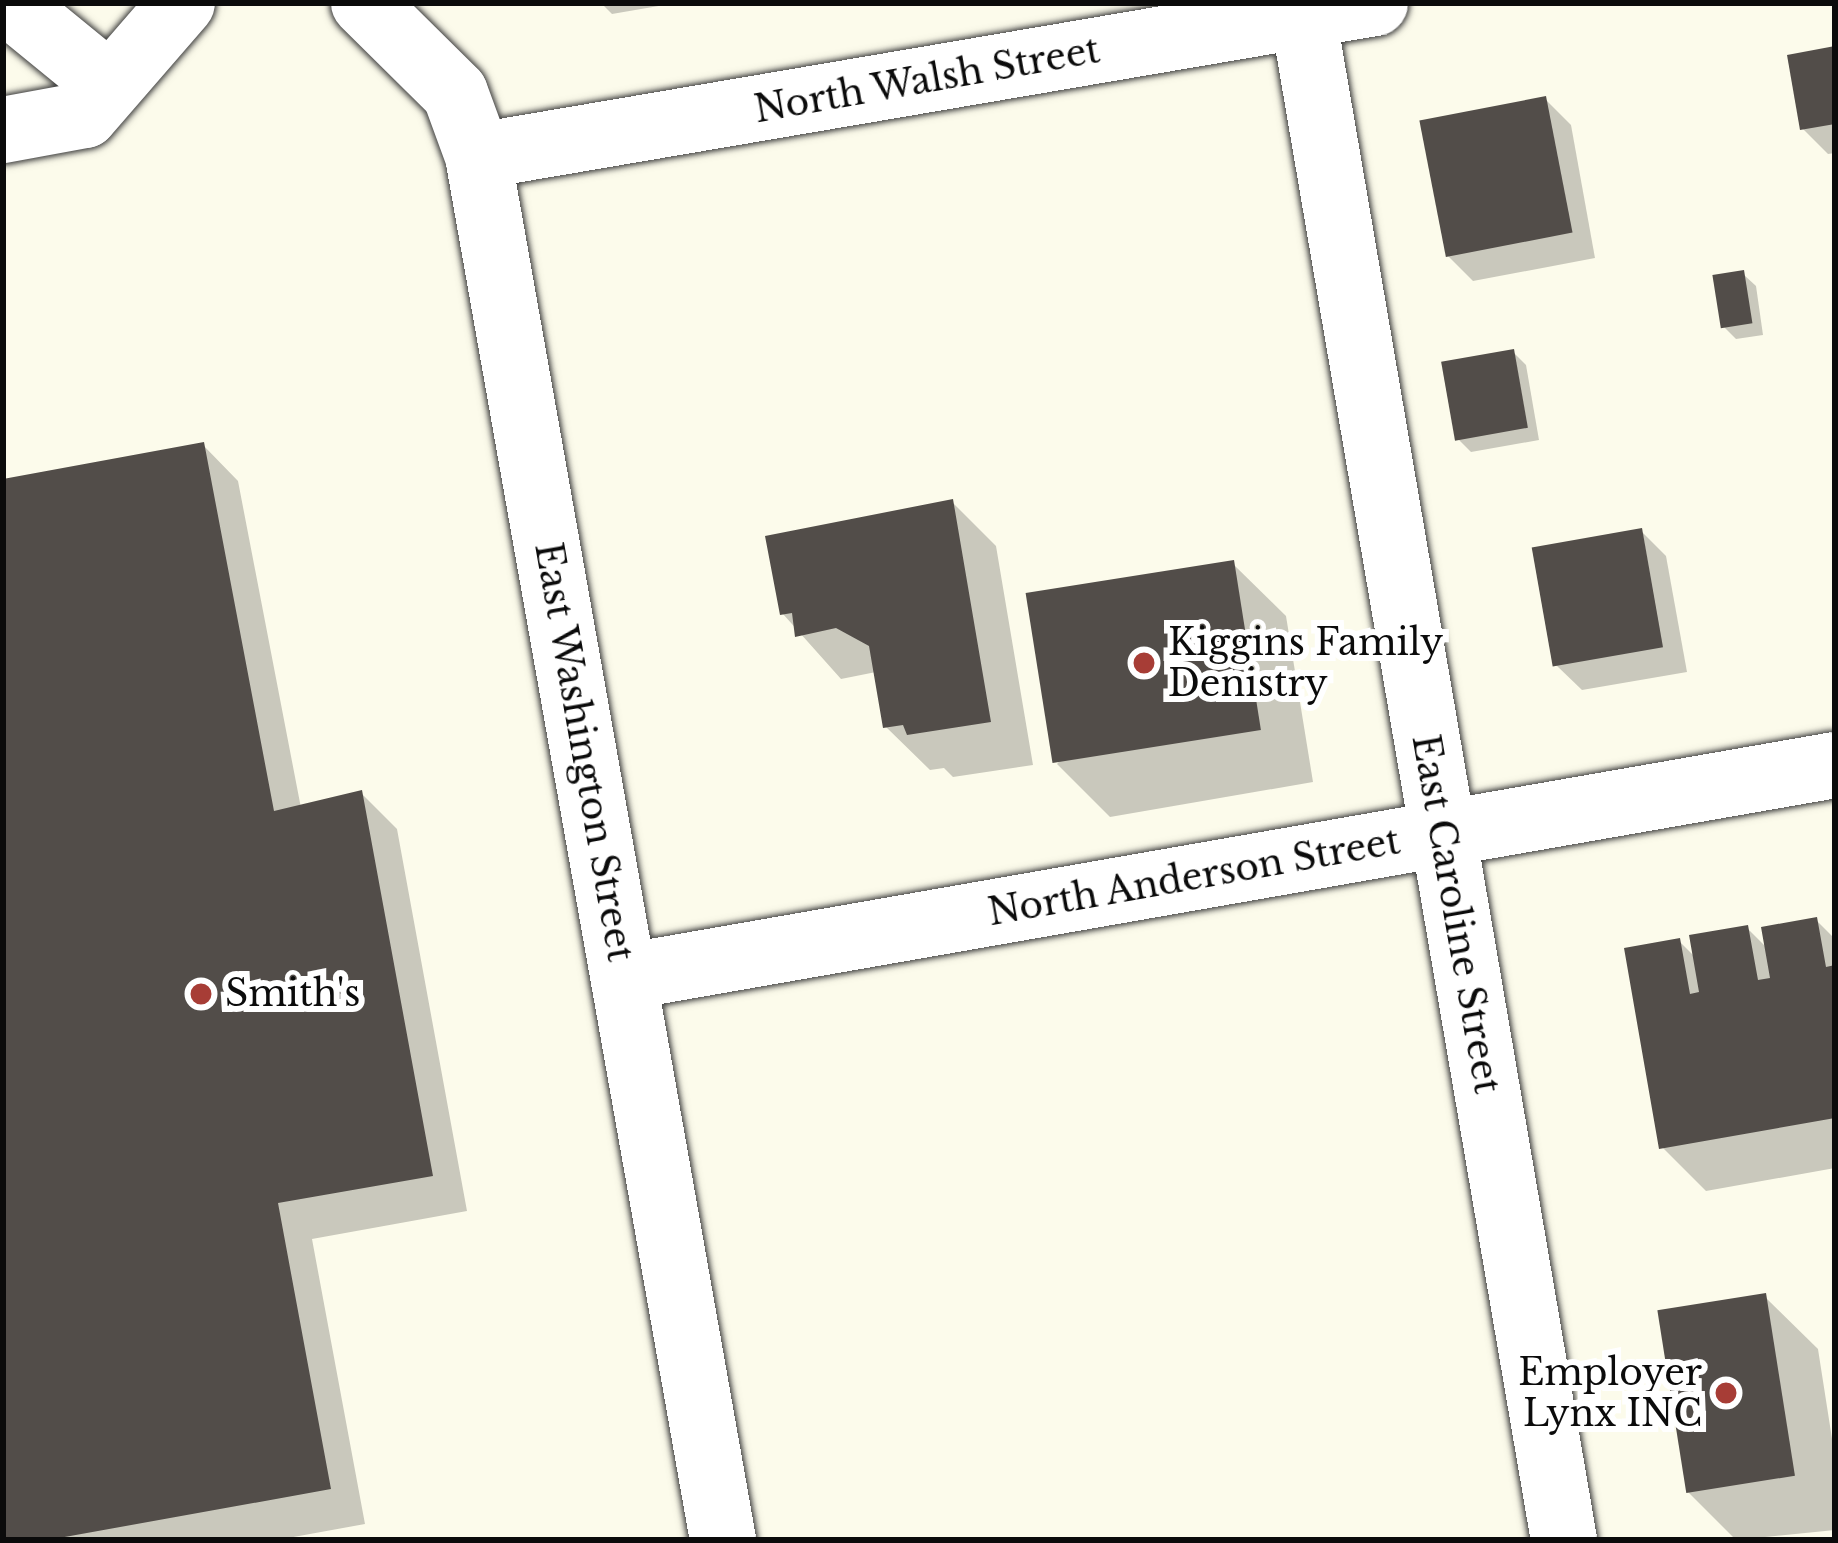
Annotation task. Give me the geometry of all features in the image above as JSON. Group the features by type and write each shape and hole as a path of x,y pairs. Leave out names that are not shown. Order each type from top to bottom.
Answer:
{"street":[{"path":"9,3 108,84"},
{"path":"3,130 85,115 182,3"},
{"name":"East Washington Street","path":"364,3 455,93 478,156 723,1540"},
{"name":"North Walsh Street","path":"478,156 1303,9 1375,3"},
{"name":"East Caroline Street","path":"1303,9 1564,1540"},
{"name":"North Anderson Street","path":"624,977 1835,765"}],"building":[{"path":"1835,46 1835,124 1800,130 1787,55"},
{"path":"1546,96 1573,232 1446,257 1419,121"},
{"path":"1744,270 1752,323 1721,328 1712,275"},
{"path":"1514,349 1528,428 1455,441 1441,362"},
{"name":"Smith's","path":"204,442 274,811 362,790 433,1176 278,1203 331,1489 48,1540 3,1540 3,479"},
{"path":"953,499 991,722 907,735 903,725 883,728 869,646 836,628 795,637 792,613 780,615 765,536"},
{"path":"1642,528 1663,647 1553,667 1532,547"},
{"name":"Kiggins Family Denistry","path":"1234,560 1261,730 1053,763 1026,593"},
{"path":"1817,917 1826,967 1835,965 1835,1118 1659,1149 1624,948 1680,938 1690,994 1699,992 1689,935 1748,925 1758,980 1770,978 1761,927"},
{"name":"Employer Lynx INC","path":"1766,1293 1795,1476 1686,1493 1657,1310"}],"place":[{"name":"Kiggins Family Denistry","path":"1144,663"},
{"name":"Smith's","path":"201,994"},
{"name":"Employer Lynx INC","path":"1726,1393"}]}
